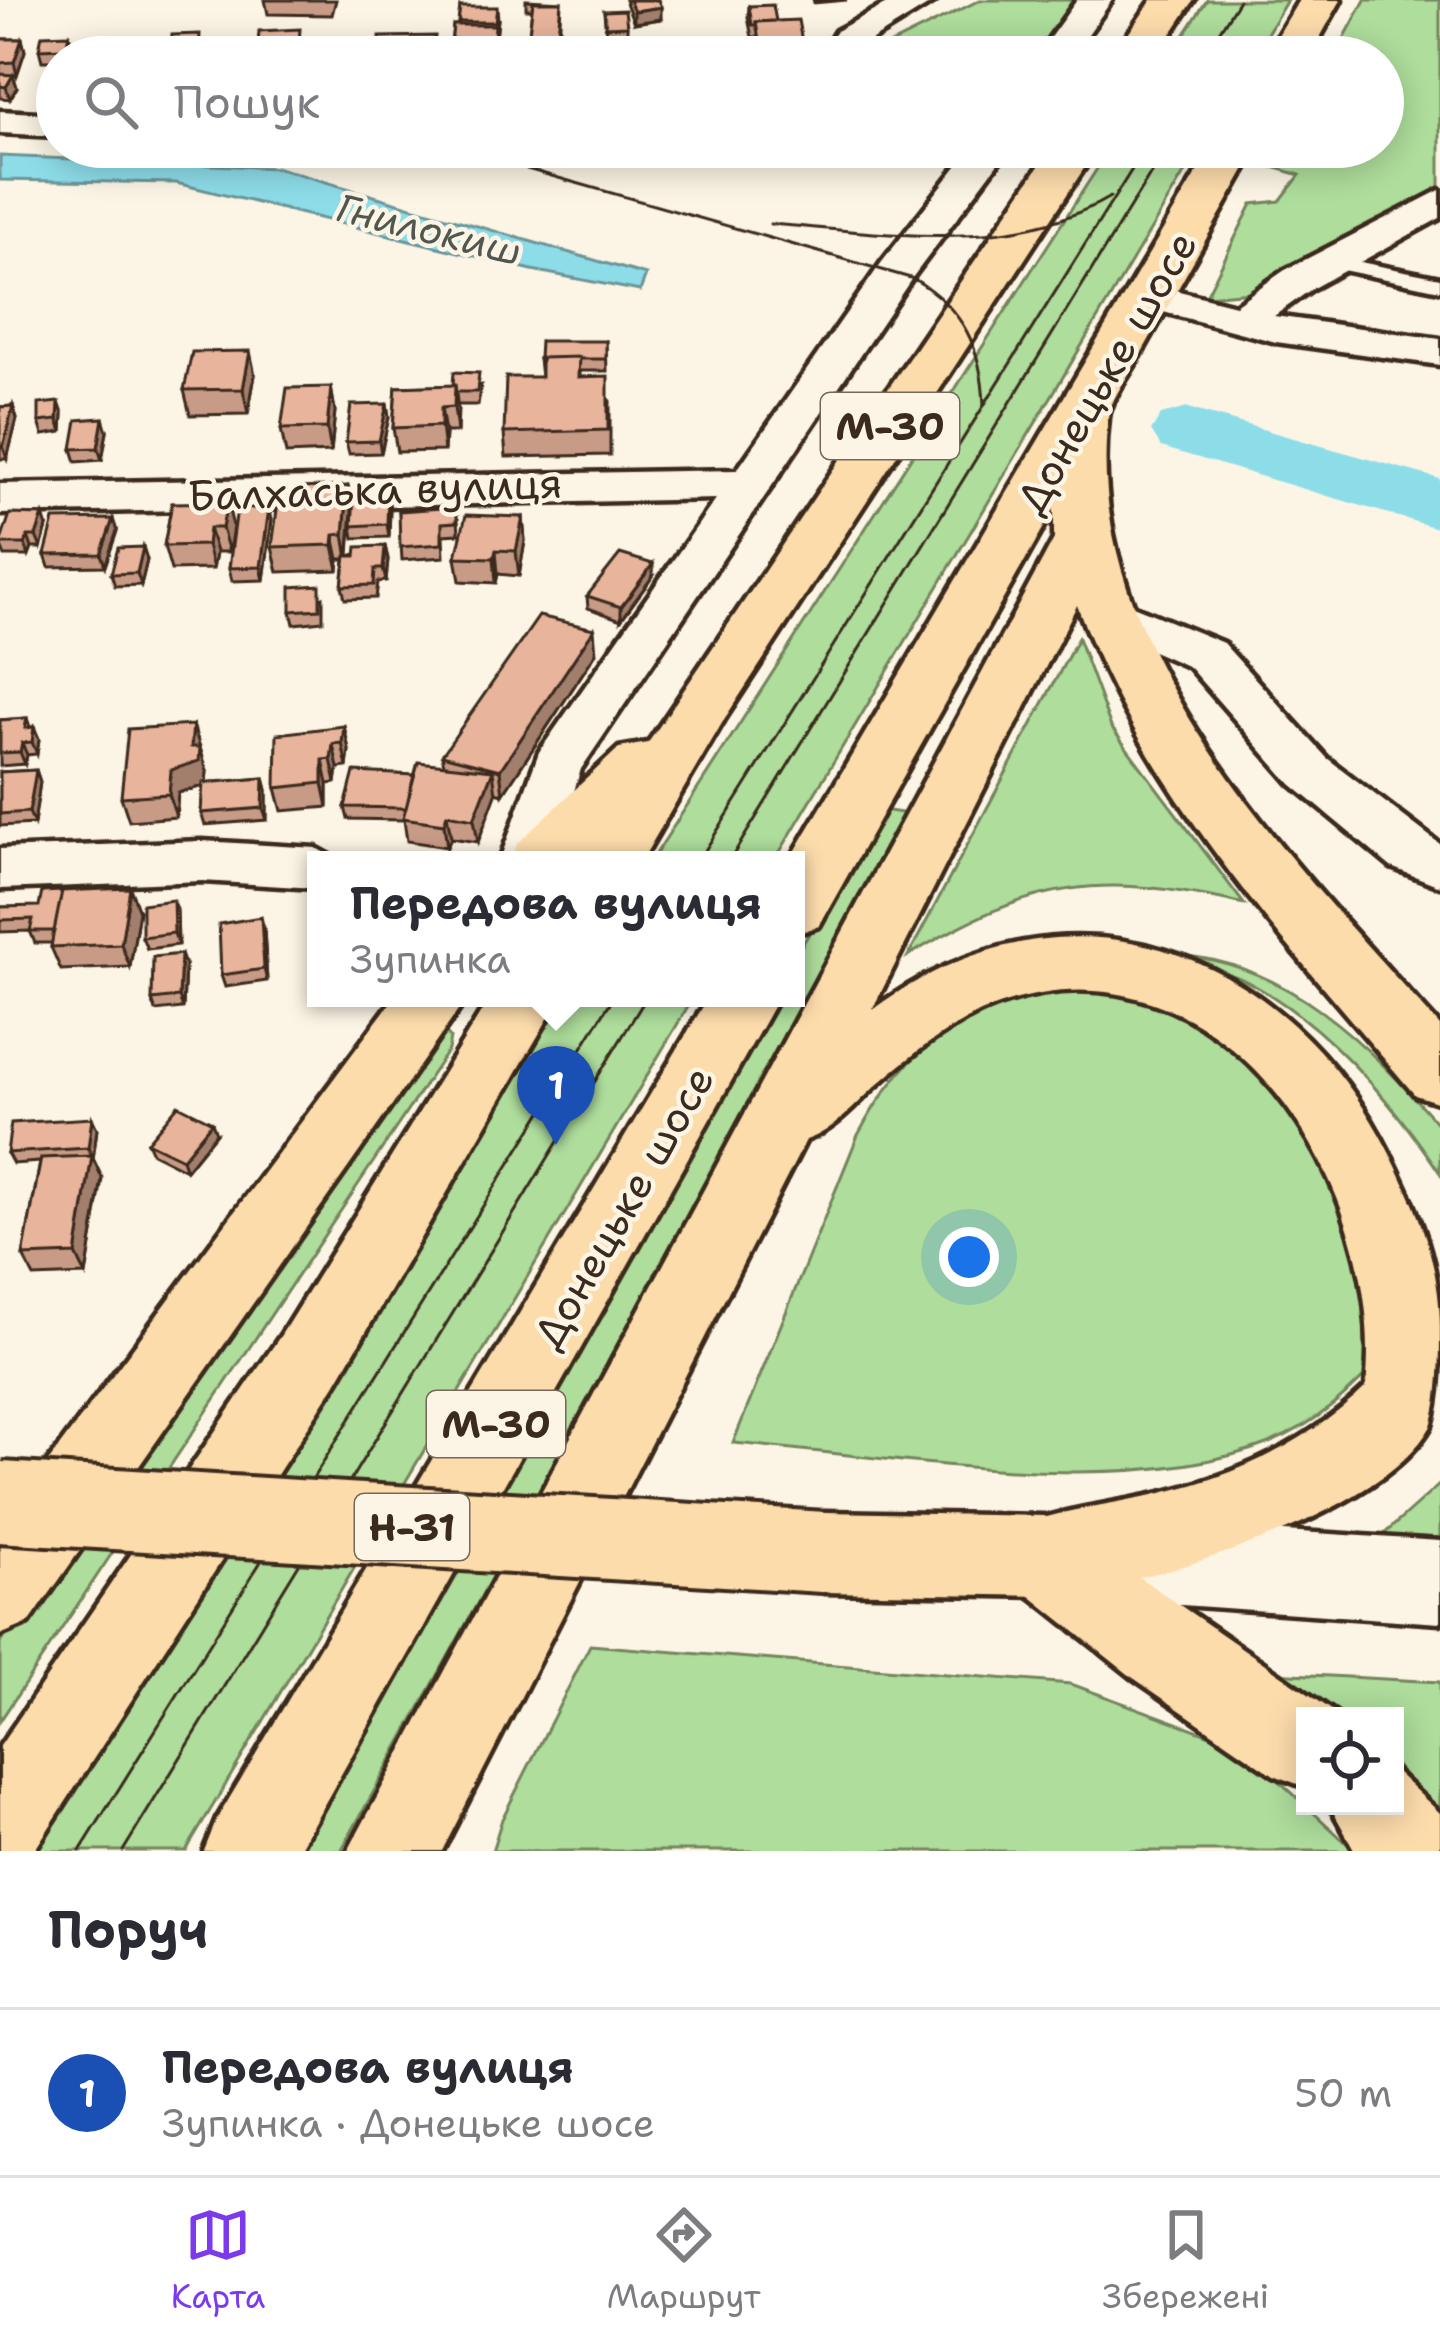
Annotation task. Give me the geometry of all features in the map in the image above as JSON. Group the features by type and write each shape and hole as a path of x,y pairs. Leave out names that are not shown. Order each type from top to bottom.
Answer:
{"main road":[{"path":"1148,36 1173,0"},
{"path":"1300,36 1321,0"},
{"name":"М-30","path":"614,851 704,703 1062,168"},
{"name":"Донецьке шосе","path":"805,892 1223,168"},
{"path":"1081,417 1082,539 1106,611 1164,728 1218,805 1440,1075"},
{"path":"393,1851 467,1720 1082,539"},
{"path":"551,851 704,703"},
{"path":"763,1147 879,1040 938,1000 1026,970 1097,965 1157,974 1248,1017 1297,1055 1382,1156 1410,1209 1429,1264 1420,1363 1403,1402 1312,1481 1254,1510 1044,1556"},
{"path":"0,1594 427,1007"},
{"path":"0,1823 308,1360 521,1007"},
{"name":"Донецьке шосе","path":"249,1851 739,1007"},
{"name":"Н-31","path":"0,1502 824,1552 1044,1556 1440,1582"},
{"path":"1044,1556 1162,1647 1296,1738"},
{"path":"444,1851 467,1720"},
{"path":"1382,1815 1414,1851"}],"street":[{"path":"854,36 920,0"},
{"path":"1069,36 1095,0"},
{"path":"0,122 36,124"},
{"path":"529,851 557,765 896,271 972,168"},
{"path":"1243,319 1330,262 1440,202"},
{"path":"1151,296 1276,329 1440,352"},
{"name":"Балхаська вулиця","path":"0,499 750,484"},
{"path":"1106,611 1206,656 1309,771 1410,853 1440,866"},
{"path":"0,869 202,861 307,867"}],"lane":[{"path":"1330,262 1440,284"}],"green space":[{"path":"980,0 1078,0 1050,36 907,36"},
{"path":"1207,0 1287,0 1266,36 1184,36"},
{"path":"1365,0 1440,0 1440,188 1251,292 1206,296 1252,204 1280,201 1300,175 1276,168 1404,168 1404,36 1345,36"},
{"path":"1097,168 1187,168 780,851 658,851"},
{"path":"1078,638 1111,727 1244,904 1150,888 1070,889 993,911 908,956"},
{"path":"883,810 902,813 905,827 341,1851 289,1851 767,1007 805,1007 805,940"},
{"path":"1171,955 1212,960 1251,972 1322,1012 1385,1067 1440,1127 1440,1173 1377,1090 1300,1016 1242,979"},
{"path":"1057,985 1168,998 1309,1097 1390,1348 1350,1390 1304,1425 1269,1443 1210,1460 1146,1469 1005,1470 733,1443 858,1135 876,1104 916,1055 939,1036 992,1006"},
{"path":"557,1007 688,1007 186,1851 12,1851"},
{"path":"442,1029 450,1038 448,1050 0,1721 0,1643 414,1037"},
{"path":"1440,1484 1440,1538 1382,1536"},
{"path":"590,1645 1071,1684 1213,1736 1265,1768 1296,1797 1296,1815 1316,1815 1355,1851 492,1851 502,1819"},
{"path":"1273,1673 1440,1682 1440,1812 1404,1774 1404,1707 1326,1707"}],"water":[{"path":"0,156 36,158 36,168 278,168 646,275 640,291 532,270 176,183 0,180"}],"building":[{"path":"629,0 658,0 661,7 634,11"},
{"path":"533,2 561,2 558,33 529,33"},
{"path":"773,5 776,21 752,25 749,6"},
{"path":"460,7 497,7 495,22 458,22"},
{"path":"625,10 627,26 606,27 604,11"},
{"path":"798,20 801,36 758,36 756,22"},
{"path":"453,25 495,25 494,36 452,36"},
{"path":"300,29 299,36 259,36 259,31"},
{"path":"0,39 22,39 14,62 0,63"},
{"path":"0,74 13,75 6,87 0,86"},
{"path":"540,341 606,341 606,359 539,359"},
{"path":"250,351 243,389 184,390 192,352"},
{"path":"579,357 578,377 608,376 608,430 504,433 506,377 541,377 541,358"},
{"path":"454,372 479,373 477,392 456,392"},
{"path":"455,385 454,407 441,408 441,426 393,428 396,387"},
{"path":"331,387 327,428 281,429 287,388"},
{"path":"59,402 58,420 39,422 39,404"},
{"path":"387,404 379,441 346,442 351,405"},
{"path":"13,406 3,447 0,447 0,407"},
{"path":"103,418 98,448 72,449 77,420"},
{"path":"348,486 344,534 334,535 333,545 272,547 278,502 296,501 298,488"},
{"path":"388,496 387,524 352,526 354,498"},
{"path":"227,502 222,528 209,528 207,545 164,546 172,503"},
{"path":"457,507 457,522 442,523 442,544 400,547 399,511"},
{"path":"237,508 269,508 261,567 229,568"},
{"path":"10,514 43,515 36,536 28,536 25,544 0,544"},
{"path":"466,515 523,517 516,551 496,550 494,558 456,557"},
{"path":"113,519 101,554 45,555 54,520"},
{"path":"385,546 383,569 375,569 374,585 342,586 346,556 356,556 357,547"},
{"path":"143,547 137,573 111,574 118,548"},
{"path":"620,554 653,564 621,607 587,596"},
{"path":"320,585 320,609 291,611 291,587"},
{"path":"539,616 594,629 500,770 442,755"},
{"path":"27,718 25,728 34,727 32,742 22,743 20,752 0,753 0,720"},
{"path":"193,725 191,747 200,747 199,761 171,770 169,794 121,797 128,729"},
{"path":"344,726 342,743 333,744 331,759 323,760 323,783 276,788 277,734"},
{"path":"418,762 493,770 474,819 447,814 444,824 403,818"},
{"path":"36,770 29,812 0,814 0,772"},
{"path":"354,772 414,775 406,808 345,807"},
{"path":"264,778 263,808 201,813 203,783"},
{"path":"130,888 121,944 51,947 61,891"},
{"path":"62,891 54,931 30,931 33,919 0,920 0,907 39,906 42,892"},
{"path":"173,900 174,933 142,937 142,904"},
{"path":"261,917 264,969 221,975 219,924"},
{"path":"181,954 179,997 152,1000 153,957"},
{"path":"178,1105 212,1122 182,1159 147,1142"},
{"path":"92,1118 88,1148 7,1153 11,1123"},
{"path":"92,1156 76,1254 23,1256 41,1158"}],"waterway":[{"name":"Гнилокиш","path":"1187,431 1440,504"}],"tram line":[{"path":"1216,36 1239,0"},
{"path":"984,405 1133,168"},
{"path":"736,851 1154,168"},
{"path":"527,169 914,279 946,303 967,332 979,366 984,405"},
{"path":"770,224 900,235 988,234 1071,215 1110,197"},
{"path":"705,851 984,405"},
{"path":"80,1851 607,1007"},
{"path":"123,1851 640,1007"}],"place":[{"name":"Передова вулиця","path":"556,1145"}]}
